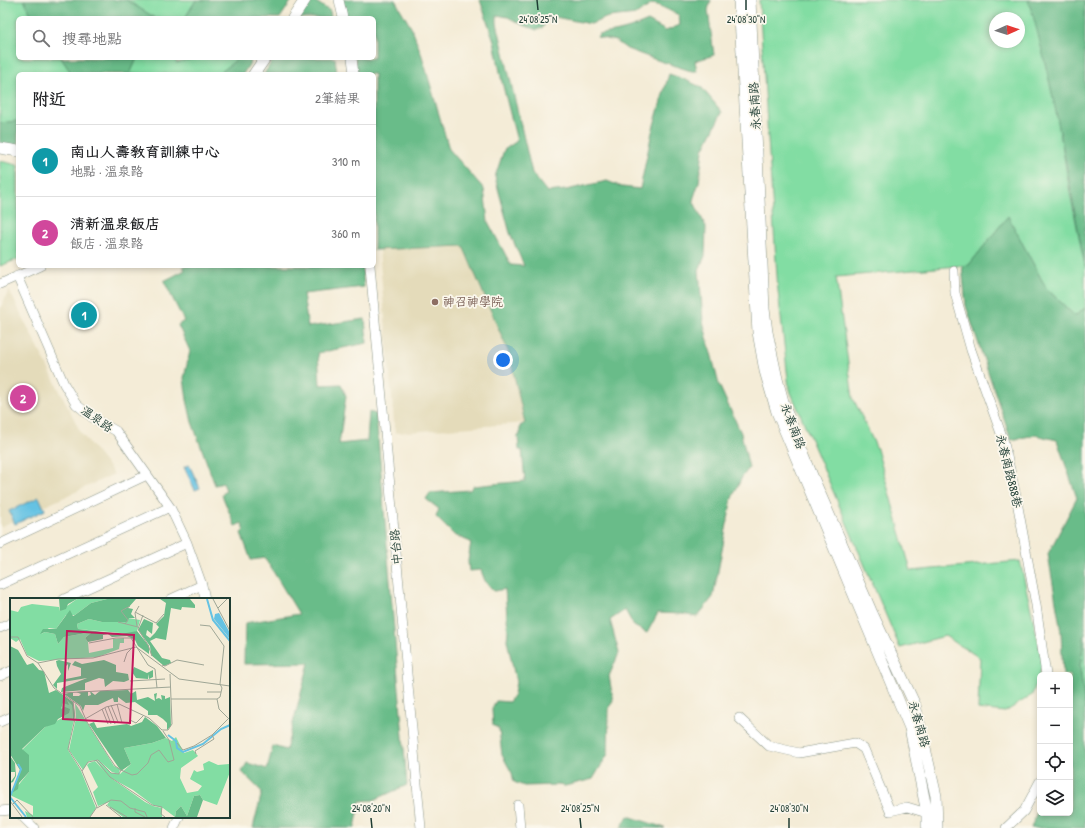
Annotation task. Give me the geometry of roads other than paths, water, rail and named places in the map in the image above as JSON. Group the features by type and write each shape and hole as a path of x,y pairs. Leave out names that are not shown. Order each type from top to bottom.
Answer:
{"street":[{"path":"294,16 305,0"},
{"path":"339,0 343,16"},
{"name":"永春南路","path":"739,0 747,41"},
{"name":"永春南路","path":"750,0 747,41 762,332 777,379 781,410 910,728 927,813 927,828"},
{"path":"255,72 264,60"},
{"path":"352,60 354,72"},
{"path":"0,148 16,151"},
{"path":"0,284 35,268"},
{"name":"中台路","path":"370,268 421,828"},
{"name":"永春南路888巷","path":"954,272 955,293 971,350 1002,439 1016,496 1036,605 1046,672"},
{"name":"溫泉路","path":"17,276 64,384 76,404 93,418 116,431 170,507 187,543 202,585 205,598"},
{"name":"永春南路","path":"781,410 816,485 870,611 915,705 936,796 936,828"},
{"path":"0,544 147,475"},
{"path":"0,585 170,507"},
{"path":"66,598 187,543"},
{"path":"173,598 202,585"},
{"path":"0,628 10,623"},
{"path":"0,676 10,671"},
{"path":"0,722 10,717"},
{"path":"739,718 769,746 799,753 855,743 864,749 890,811 906,807 927,813"},
{"path":"1006,828 1024,811 1037,787"},
{"path":"518,805 520,828"},
{"path":"0,811 10,810"},
{"path":"24,818 34,828"},
{"path":"174,828 179,818"}],"water":[{"path":"189,465 200,488 195,490 184,467"},
{"path":"39,497 45,510 15,524 9,511"}],"place":[{"name":"神召神學院","path":"435,302"},
{"name":"南山人壽教育訓練中心","path":"84,315"},
{"name":"清新溫泉飯店","path":"23,398"}]}
